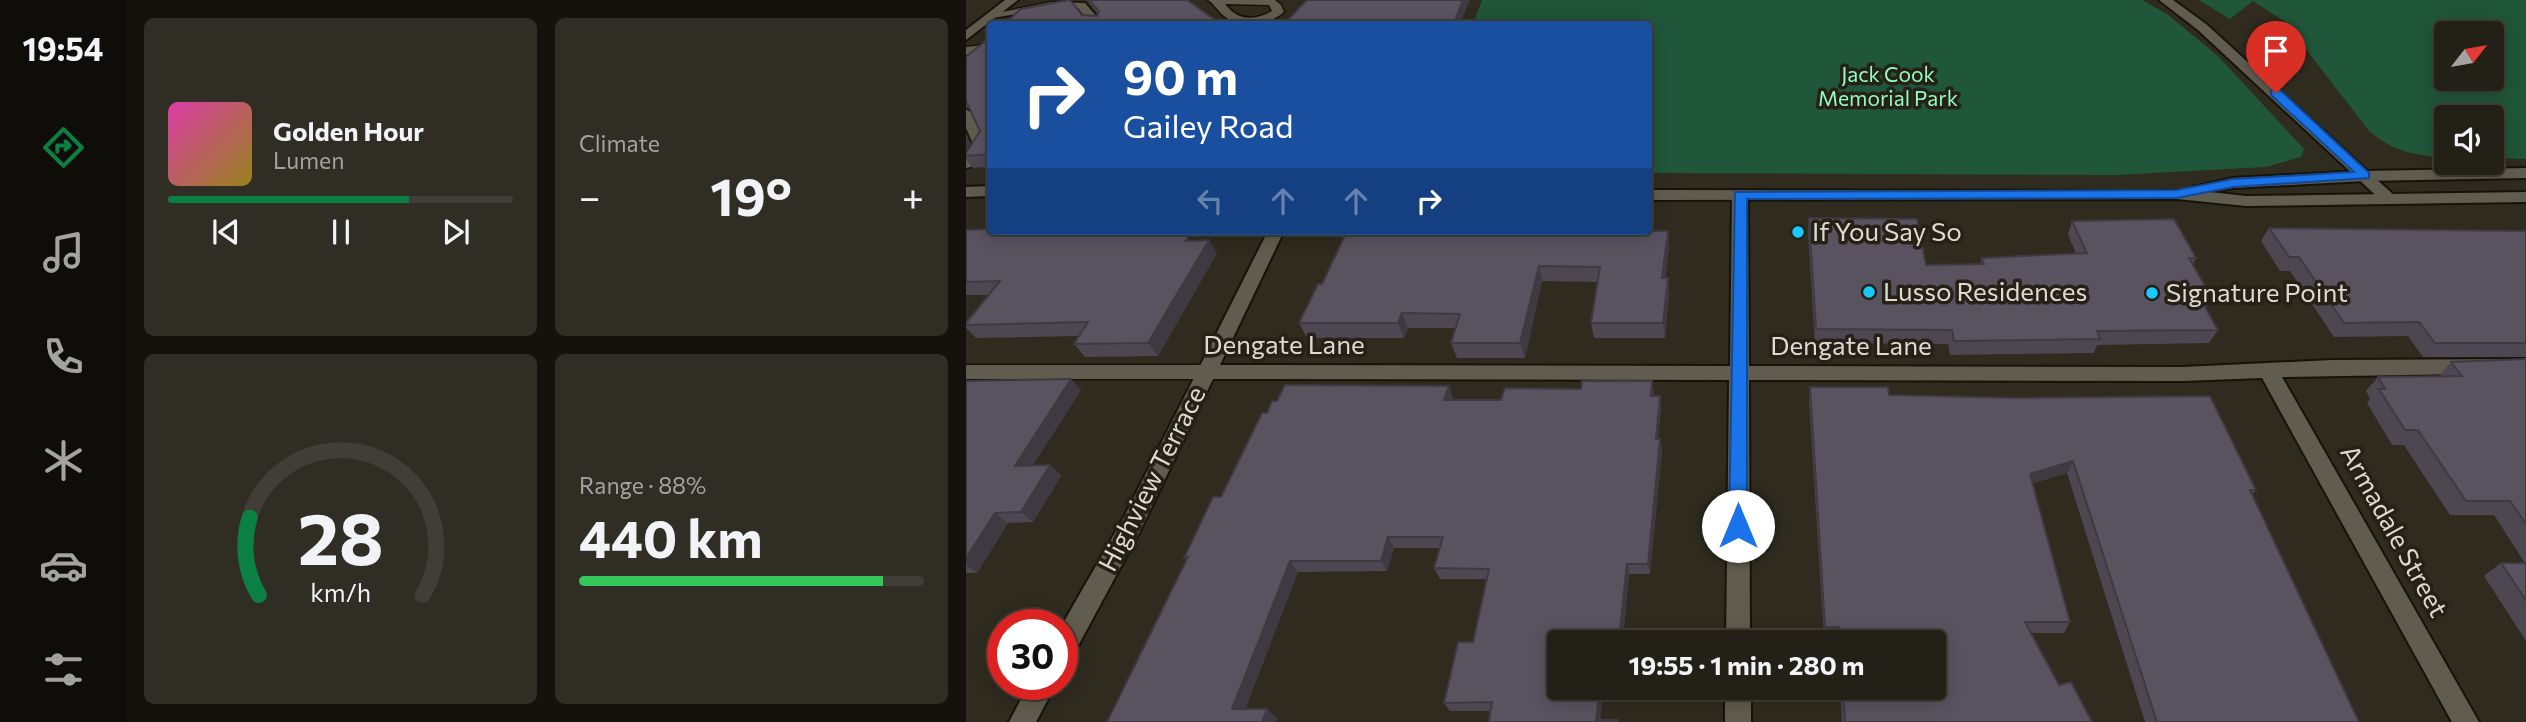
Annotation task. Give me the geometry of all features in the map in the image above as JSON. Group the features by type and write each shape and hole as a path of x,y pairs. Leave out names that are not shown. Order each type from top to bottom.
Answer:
{"main road":[{"path":"2177,194 2246,201 2390,200"}],"street":[{"path":"966,36 1013,0"},
{"path":"2165,0 2202,27 2390,200 2526,197"},
{"path":"1652,195 2177,194 2233,183 2364,176 2526,173"},
{"path":"966,192 987,191"},
{"path":"1738,630 1740,195"},
{"name":"Highview Terrace","path":"1078,621 1132,524 1274,235"},
{"name":"Dengate Lane","path":"1207,372 2183,374 2332,367 2526,366"},
{"name":"Armadale Street","path":"2268,370 2466,722"},
{"path":"1023,722 1035,700"},
{"path":"1738,700 1738,722"}],"lane":[{"path":"1216,1 1271,2 1278,8 1278,12 1268,18 1256,21"},
{"path":"1216,1 1231,19 1236,21"},
{"path":"993,15 1051,5 1081,5 1094,21"},
{"path":"966,51 987,48"},
{"path":"966,113 980,144 966,164"},
{"name":"Dengate Lane","path":"966,372 1207,372"}],"green space":[{"name":"Jack Cook Memorial Park","path":"1482,0 2142,0 2167,14 2218,56 2304,149 2301,157 2266,167 2116,175 1652,173 1652,21 1474,21"},
{"path":"2199,0 2526,0 2526,159 2504,158 2504,105 2434,105 2434,156 2396,148 2378,138 2369,131 2285,22 2253,1 2230,19"}],"building":[{"path":"1070,0 1082,15 1097,16 1099,11 1089,0 1187,0 1217,21 1007,21 1021,9"},
{"path":"1307,0 1463,0 1452,21 1287,21"},
{"path":"987,40 987,154 966,156 980,131 966,101 966,57"},
{"path":"1809,218 1917,219 1926,265 1984,264 1982,258 2087,253 2072,221 2174,219 2196,258 2189,258 2212,298 2200,298 2218,330 2097,331 2100,339 1954,341 1952,330 1816,329"},
{"path":"2269,228 2526,231 2526,343 2435,343 2419,322 2344,323 2299,257 2289,257"},
{"path":"987,229 987,235 1190,235 1186,241 1209,240 1148,343 1074,344 1088,322 966,325 1000,281 966,282 966,230"},
{"path":"1652,231 1668,231 1662,278 1668,278 1663,323 1591,323 1600,267 1539,266 1520,343 1451,343 1460,314 1402,313 1398,323 1299,323 1318,284 1322,284 1345,235 1652,235"},
{"path":"2526,359 2526,524 2510,501 2466,501 2418,430 2405,430 2379,389 2385,389 2378,377 2462,376 2451,362"},
{"path":"1071,379 1015,466 1050,465 1021,512 995,513 966,558 966,381"},
{"path":"1582,381 1652,381 1651,396 1660,396 1656,439 1660,439 1648,564 1627,564 1620,629 1547,630 1547,700 1598,700 1596,720 1618,722 1489,722 1492,702 1444,703 1458,642 1473,642 1489,569 1434,568 1443,537 1388,537 1381,561 1290,561 1232,709 1267,709 1262,722 1107,722 1188,557 1184,558 1213,497 1221,497 1262,413 1267,413 1272,401 1277,401 1285,385 1449,386 1444,400 1501,400 1505,388 1581,389"},
{"path":"1810,387 1888,387 1889,395 2020,398 2210,396 2256,490 2250,490 2359,722 2157,722 2073,461 2030,474 2070,622 2025,622 2059,685 2071,682 2092,722 1845,722 1844,700 1946,700 1946,630 1839,630 1839,627 1825,627"},
{"path":"2501,563 2526,563 2526,600"}],"place":[{"name":"If You Say So","path":"1798,232"},
{"name":"Lusso Residences","path":"1869,292"},
{"name":"Signature Point","path":"2152,293"}],"route":[{"path":"1738,526 1740,195 2177,194 2233,183 2364,176 2276,93"}]}
